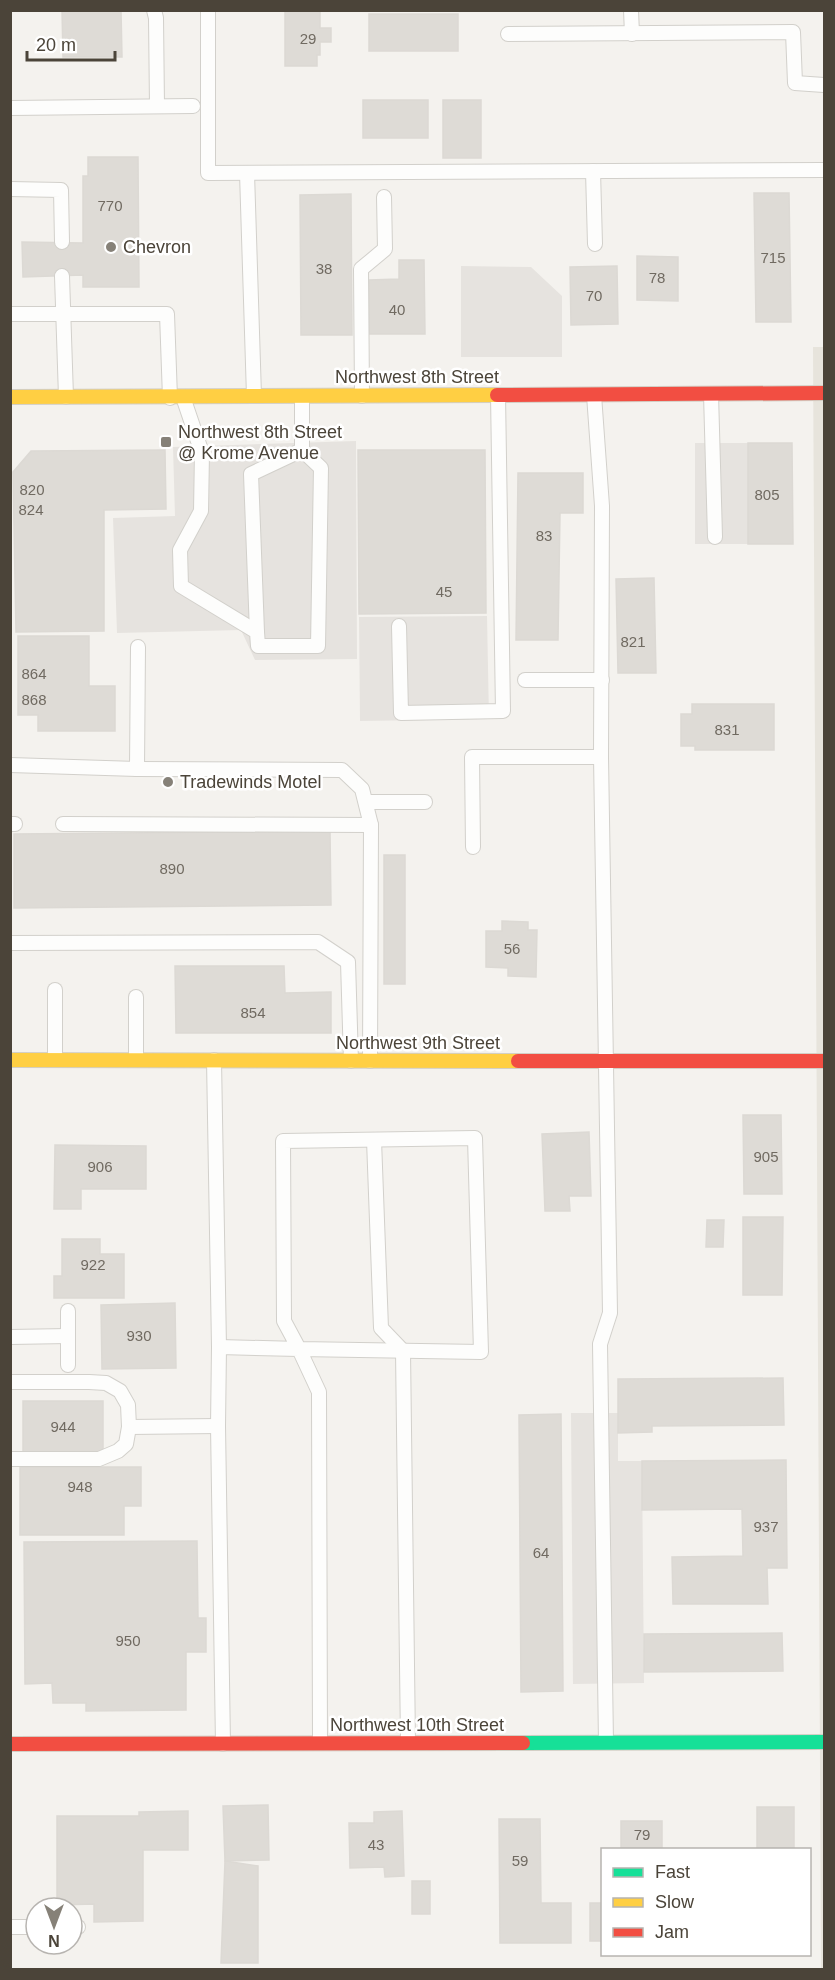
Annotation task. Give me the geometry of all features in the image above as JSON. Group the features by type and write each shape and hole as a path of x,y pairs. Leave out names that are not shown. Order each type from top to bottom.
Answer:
{"street":[{"name":"Northwest 8th Street","path":"10,397 825,393"},
{"name":"Northwest 9th Street","path":"10,1060 825,1061"},
{"name":"Northwest 10th Street","path":"10,1744 825,1742"}],"lane":[{"path":"154,10 157,106"},
{"path":"208,10 208,173 825,170"},
{"path":"632,10 632,33"},
{"path":"508,34 793,32 795,83 825,85"},
{"path":"10,108 193,106"},
{"path":"593,171 595,244"},
{"path":"247,173 254,396"},
{"path":"10,189 61,190 62,242"},
{"path":"362,396 361,269 385,249 384,197"},
{"path":"62,276 66,397"},
{"path":"10,314 167,314 176,397 202,453 201,511 180,550 181,586 257,632"},
{"path":"711,394 715,537"},
{"path":"399,626 401,713 503,711 498,395"},
{"path":"594,395 602,506 601,757 610,1313 600,1344 606,1742"},
{"path":"302,396 302,450 321,468 318,645 258,646 251,474 302,450"},
{"path":"137,770 138,646"},
{"path":"525,680 602,680"},
{"path":"473,847 472,757 601,757"},
{"path":"10,765 137,770 342,770 362,789 371,825 370,1061"},
{"path":"367,802 425,802"},
{"path":"63,824 371,825"},
{"path":"10,943 318,942 348,962 351,1061"},
{"path":"55,990 55,1060"},
{"path":"136,997 136,1060"},
{"path":"214,1060 223,1744"},
{"path":"219,1347 299,1349 403,1350 481,1352 475,1138 283,1141 284,1320 299,1349 319,1392 320,1743"},
{"path":"374,1140 381,1328 403,1350 408,1743"},
{"path":"68,1311 68,1365"},
{"path":"10,1336 68,1336"},
{"path":"10,1382 106,1383 120,1391 128,1405 129,1427 126,1444 118,1451 99,1459 10,1459"},
{"path":"129,1427 218,1426"}],"shaded area":[{"path":"461,266 531,267 562,296 562,357 461,357"},
{"path":"813,347 824,347 824,1970 821,1969"},
{"path":"356,441 357,659 255,660 241,630 117,633 113,518 175,516 173,447"},
{"path":"695,443 748,443 748,544 695,544"},
{"path":"487,616 489,719 360,721 359,617"},
{"path":"571,1413 618,1413 618,1461 642,1461 644,1683 573,1684"}],"building":[{"path":"62,10 121,10 122,57 63,57"},
{"path":"285,10 320,10 320,28 331,28 331,42 320,42 317,66 285,66"},
{"path":"369,14 458,14 458,51 369,51"},
{"path":"363,100 428,100 428,138 363,138"},
{"path":"443,100 481,100 481,158 443,158"},
{"path":"88,157 138,157 139,287 83,287 83,275 23,277 22,242 83,243 83,176 88,176"},
{"path":"754,193 789,193 791,322 756,322"},
{"path":"351,194 352,335 301,335 300,195"},
{"path":"637,256 678,257 678,301 637,300"},
{"path":"399,260 424,260 425,334 369,334 369,280 399,279"},
{"path":"617,266 618,324 571,325 570,267"},
{"path":"748,443 792,443 793,544 748,544"},
{"path":"165,450 166,509 104,510 104,631 16,632 13,472 31,451"},
{"path":"358,450 485,450 486,613 359,614"},
{"path":"518,473 583,473 583,513 560,513 558,640 516,640"},
{"path":"654,578 656,673 618,673 616,579"},
{"path":"18,636 89,636 89,686 115,686 115,731 38,731 38,715 18,715"},
{"path":"692,704 774,704 774,750 695,750 695,746 681,746 681,714 692,714"},
{"path":"330,831 331,905 14,908 14,834"},
{"path":"384,855 405,855 405,984 384,984"},
{"path":"502,921 528,922 528,930 537,930 536,977 508,976 508,968 486,967 486,931 502,931"},
{"path":"175,966 284,966 285,993 331,992 331,1033 176,1033"},
{"path":"743,1115 781,1115 782,1194 744,1194"},
{"path":"589,1132 591,1196 569,1196 570,1211 545,1211 542,1134"},
{"path":"55,1145 146,1146 146,1189 81,1189 81,1209 54,1209"},
{"path":"743,1217 783,1217 782,1295 743,1295"},
{"path":"707,1220 724,1220 723,1247 706,1247"},
{"path":"62,1239 100,1239 100,1254 124,1254 124,1298 54,1298 54,1276 62,1276"},
{"path":"175,1303 176,1368 102,1369 101,1305"},
{"path":"783,1378 784,1425 652,1426 652,1432 618,1433 618,1379"},
{"path":"23,1401 103,1401 103,1453 23,1453"},
{"path":"561,1414 563,1691 521,1692 519,1415"},
{"path":"786,1460 787,1568 767,1568 768,1604 673,1604 672,1557 743,1556 742,1509 642,1510 642,1461"},
{"path":"20,1467 141,1467 141,1506 124,1506 124,1535 20,1535"},
{"path":"197,1541 198,1618 206,1618 206,1652 186,1652 186,1710 86,1711 86,1703 53,1703 52,1683 25,1684 24,1542"},
{"path":"782,1633 783,1671 644,1672 644,1634"},
{"path":"268,1805 269,1860 225,1861 223,1806"},
{"path":"757,1807 794,1807 794,1848 757,1848"},
{"path":"188,1811 188,1850 143,1850 143,1921 94,1922 94,1904 84,1904 84,1896 57,1896 57,1816 139,1816 139,1812"},
{"path":"402,1811 404,1876 385,1877 384,1867 350,1868 349,1823 374,1823 374,1812"},
{"path":"499,1819 540,1819 541,1903 571,1903 571,1943 500,1943"},
{"path":"621,1821 662,1821 662,1848 621,1848"},
{"path":"225,1861 258,1866 258,1963 221,1963"},
{"path":"412,1881 430,1881 430,1914 412,1914"},
{"path":"590,1903 601,1903 601,1941 590,1941"}],"traffic: fast":[{"path":"523,1743 824,1742"}],"traffic: slow":[{"path":"10,397 497,395"},
{"path":"10,1060 518,1061"}],"traffic: jam":[{"path":"497,395 824,393"},
{"path":"518,1061 824,1061"},
{"path":"10,1744 523,1743"}],"place":[{"name":"Chevron","path":"111,247"},
{"name":"Northwest 8th Street @ Krome Avenue","path":"166,442"},
{"name":"Tradewinds Motel","path":"168,782"}]}
